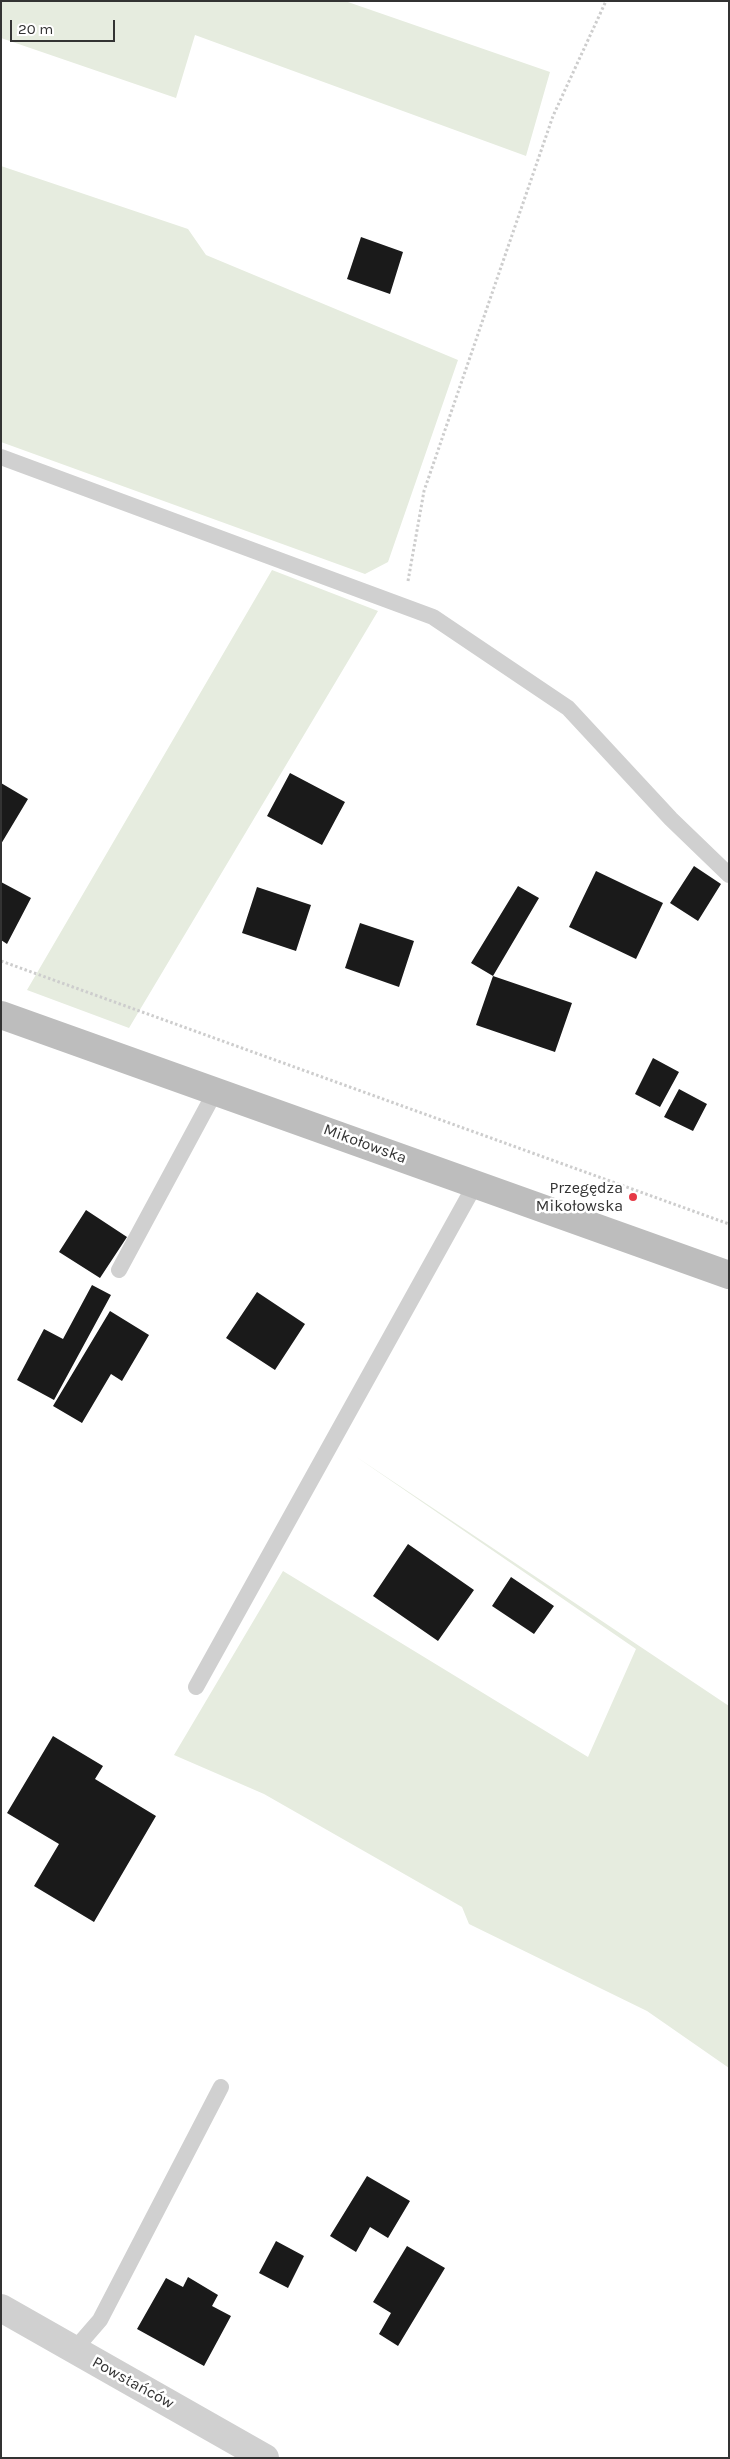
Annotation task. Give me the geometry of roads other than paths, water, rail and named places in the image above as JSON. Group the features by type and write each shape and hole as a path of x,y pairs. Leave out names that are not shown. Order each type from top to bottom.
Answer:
{"main road":[{"name":"Mikołowska","path":"1,1015 729,1274"}],"street":[{"name":"Powstańców","path":"1,2308 266,2458"}],"lane":[{"path":"1,457 433,617 568,708 671,820 729,875"},
{"path":"119,1270 216,1092"},
{"path":"196,1687 476,1183"},
{"path":"74,2350 100,2320 221,2087"}],"place":[{"name":"Przegędza Mikołowska","path":"633,1197"}]}
